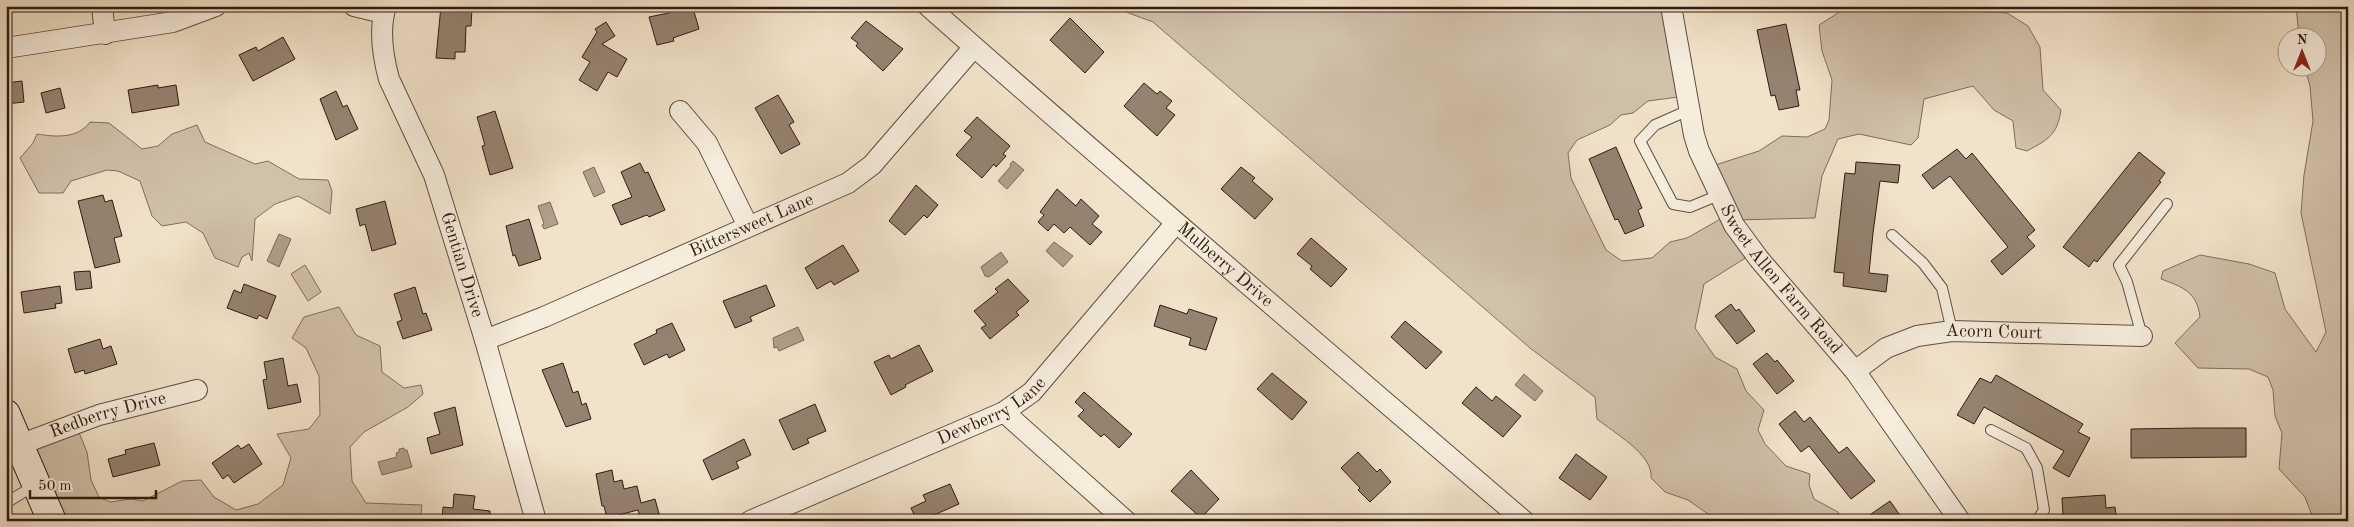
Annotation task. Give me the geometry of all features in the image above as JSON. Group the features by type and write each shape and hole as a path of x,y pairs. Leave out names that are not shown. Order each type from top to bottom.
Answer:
{"street":[{"path":"102,6 105,34"},
{"path":"6,48 173,22 216,6"},
{"path":"354,6 384,10"},
{"name":"Mulberry Drive","path":"928,6 1081,138 1175,224 1524,521"},
{"name":"Sweet Allen Farm Road","path":"1671,6 1689,110 1699,151 1734,225 1758,259 1855,371 1960,521"},
{"name":"Gentian Drive","path":"384,10 384,62 389,79 434,175 485,340 536,521"},
{"name":"Bittersweet Lane","path":"485,340 544,318 848,183 872,165 974,47"},
{"path":"680,112 708,143 748,226"},
{"name":"Dewberry Lane","path":"750,521 1004,412 1032,392 1175,224"},
{"name":"Acorn Court","path":"1855,371 1886,348 1917,336 1952,331 2142,336"},
{"name":"Redberry Drive","path":"19,445 99,415 197,390"},
{"path":"1004,412 1126,521"},
{"path":"6,414 52,521"}],"lane":[{"path":"1689,110 1655,125 1640,141 1673,204 1690,207 1719,195"},
{"path":"2142,336 2127,282 2119,266 2167,204"},
{"path":"1892,235 1923,263 1942,288 1952,331"},
{"path":"1991,430 2026,448 2037,468 2044,510 2037,521"},
{"path":"6,503 36,484"}],"shaded area":[{"path":"1118,6 1672,6 1686,96 1648,101 1633,113 1621,115 1610,125 1577,140 1568,153 1571,178 1606,250 1622,261 1652,258 1670,242 1687,238 1724,217 1709,167 1759,151 1782,136 1807,137 1825,129 1829,120 1832,80 1822,51 1819,25 1849,6 1945,6 1952,10 2007,13 2028,26 2040,47 2043,90 2061,110 2057,125 2051,135 2027,151 2016,148 2013,121 1994,110 1973,86 1924,99 1918,138 1911,145 1859,134 1838,139 1822,176 1815,218 1734,220 1755,252 1704,284 1695,328 1715,357 1737,369 1746,391 1764,410 1758,430 1765,444 1786,466 1810,474 1809,485 1814,499 1838,512 1841,521 1718,521 1688,500 1665,492 1651,478 1650,469 1639,453 1622,437 1597,419 1595,397 1530,348 1153,22 1118,9"},
{"path":"2296,6 2348,6 2348,521 2314,521 2305,497 2279,469 2282,433 2275,416 2273,390 2268,377 2249,369 2198,368 2175,343 2200,317 2196,302 2188,292 2161,279 2163,271 2200,255 2249,264 2275,273 2285,309 2316,352 2326,332 2301,213 2304,175 2313,121 2308,78 2326,78 2326,28 2298,28"},
{"path":"90,122 109,123 142,149 158,146 172,134 197,125 205,142 255,164 268,161 299,179 328,180 332,191 330,214 298,196 275,204 255,219 252,261 249,253 242,257 238,267 215,258 203,233 186,222 162,226 152,216 140,181 118,171 107,170 71,181 63,193 39,193 20,158 33,143 37,134 66,136 85,128"},
{"path":"1013,161 1024,170 1007,189 998,181"},
{"path":"594,167 605,192 594,197 583,172"},
{"path":"550,202 558,224 544,229 538,206"},
{"path":"279,234 291,239 279,267 267,261"},
{"path":"1054,242 1073,256 1063,267 1046,251"},
{"path":"1001,252 1008,262 989,277 985,276 981,267"},
{"path":"305,265 321,292 308,301 291,274"},
{"path":"339,307 356,335 380,346 382,372 404,388 421,385 423,394 408,407 364,432 350,447 352,481 366,503 422,505 420,521 52,521 22,449 75,423 87,452 91,480 99,497 110,502 131,499 143,501 182,481 201,480 214,497 236,510 258,504 283,485 291,458 277,434 309,429 320,415 319,376 306,348 292,338 304,317"},
{"path":"798,327 804,340 779,351 777,347 774,348 773,338"},
{"path":"1524,374 1543,391 1535,401 1515,385"},
{"path":"404,448 404,450 407,450 412,467 382,475 378,462 397,457 396,453 399,452 399,449"}],"building":[{"path":"441,6 472,8 471,26 466,26 465,52 455,52 455,59 436,58"},
{"path":"693,8 699,29 673,38 674,41 657,45 649,17"},
{"path":"1070,18 1104,52 1085,73 1050,40"},
{"path":"866,21 903,49 883,71 856,46 858,43 851,38"},
{"path":"606,22 615,36 602,44 627,59 617,77 608,72 597,91 579,80 590,62 582,57 597,32 595,29"},
{"path":"1786,24 1800,90 1796,90 1799,106 1779,110 1775,95 1771,96 1757,30"},
{"path":"283,37 295,59 253,81 239,55 256,47 258,51"},
{"path":"22,81 24,102 6,104 6,83"},
{"path":"1144,83 1157,94 1160,91 1172,101 1166,108 1175,115 1157,136 1124,106"},
{"path":"158,85 158,88 176,85 179,105 132,113 128,90"},
{"path":"60,88 65,108 46,113 41,93"},
{"path":"336,91 343,107 347,105 358,129 336,140 320,99"},
{"path":"778,95 794,122 789,125 800,144 781,154 755,108"},
{"path":"495,111 513,168 490,175 482,146 485,145 477,117"},
{"path":"977,117 1010,146 1003,154 1006,156 996,167 994,164 982,178 956,155 972,137 964,131"},
{"path":"1616,147 1642,208 1638,210 1644,226 1625,234 1618,219 1615,220 1589,159"},
{"path":"1957,149 1966,159 1972,153 2035,230 2027,237 2035,246 2002,275 1991,261 2008,247 1950,176 1933,189 1922,175"},
{"path":"2139,152 2165,173 2159,181 2161,182 2097,262 2094,260 2089,267 2063,247"},
{"path":"1856,162 1900,165 1898,183 1880,181 1873,233 1869,273 1888,275 1886,292 1843,286 1844,273 1834,272 1845,173 1855,174"},
{"path":"640,163 645,173 648,172 665,210 621,225 612,205 632,197 621,172"},
{"path":"1241,167 1255,178 1252,181 1273,199 1255,219 1221,189"},
{"path":"916,185 938,205 927,218 924,215 905,235 889,221"},
{"path":"1057,189 1076,206 1081,199 1099,216 1092,224 1102,232 1090,245 1070,227 1064,233 1054,224 1048,231 1038,222 1044,215 1040,212"},
{"path":"103,195 105,202 112,200 122,236 114,238 120,262 95,268 78,201"},
{"path":"385,201 396,244 372,251 365,224 360,226 356,209"},
{"path":"529,219 541,259 519,266 515,255 513,256 506,226"},
{"path":"1311,238 1347,269 1331,287 1310,269 1312,266 1297,254"},
{"path":"843,245 859,271 834,285 831,281 817,289 805,268"},
{"path":"90,271 92,288 76,290 74,272"},
{"path":"1008,279 1029,301 1016,312 1019,315 990,339 981,328 986,325 974,311 998,292 995,289"},
{"path":"244,284 276,296 267,319 259,315 257,319 227,308 234,290 241,293"},
{"path":"766,285 775,306 750,317 752,321 735,328 723,301"},
{"path":"60,286 62,303 55,304 56,308 24,313 21,292"},
{"path":"415,287 423,314 426,313 432,330 403,339 397,322 402,320 394,294"},
{"path":"1731,304 1736,311 1739,309 1755,331 1737,344 1715,316"},
{"path":"1160,305 1187,314 1189,309 1217,318 1206,350 1189,345 1191,338 1154,326"},
{"path":"1405,321 1442,352 1426,369 1391,337"},
{"path":"672,323 685,350 669,358 667,354 644,365 634,344 657,333 656,330"},
{"path":"100,339 103,349 111,346 117,364 85,374 84,370 75,373 68,349"},
{"path":"919,345 933,371 905,385 906,387 891,395 874,362 889,355 891,359"},
{"path":"1767,353 1775,362 1777,360 1794,381 1777,394 1753,364"},
{"path":"283,358 288,386 297,384 301,402 268,409 263,380 267,379 264,362"},
{"path":"563,363 573,393 578,391 582,405 586,403 591,419 566,427 542,370"},
{"path":"1272,373 1307,402 1292,420 1257,389"},
{"path":"1996,375 2083,424 2078,432 2090,438 2069,477 2053,468 2064,451 1984,407 1974,424 1957,415 1980,378 1991,383"},
{"path":"1476,387 1492,401 1496,396 1521,416 1503,437 1462,403"},
{"path":"1084,392 1132,434 1119,448 1104,434 1101,437 1078,416 1084,410 1075,402"},
{"path":"815,404 826,431 807,439 809,443 793,450 779,420"},
{"path":"455,407 463,445 431,454 427,438 440,434 434,413"},
{"path":"1795,411 1804,422 1810,417 1839,453 1847,447 1875,481 1851,499 1809,446 1801,452 1779,424"},
{"path":"2246,428 2246,457 2131,458 2131,429"},
{"path":"744,439 751,455 736,462 739,468 712,480 703,460"},
{"path":"154,443 160,465 113,477 108,459 126,454 125,450"},
{"path":"249,444 262,464 234,483 228,475 223,479 212,463 238,445 241,449"},
{"path":"1358,452 1377,472 1380,469 1391,482 1370,502 1341,468"},
{"path":"1576,454 1607,477 1590,500 1559,478"},
{"path":"612,470 614,482 622,480 624,489 637,486 641,503 655,499 661,521 641,521 638,510 607,518 604,506 602,506 596,474"},
{"path":"1191,470 1219,499 1201,518 1171,491"},
{"path":"950,484 959,504 934,515 937,521 917,521 911,508 926,501 923,495"},
{"path":"454,494 475,496 473,509 490,511 490,521 442,521 443,507 453,508"},
{"path":"2105,495 2106,508 2115,507 2117,521 2077,521 2076,515 2063,516 2062,498"},
{"path":"1890,501 1904,521 1861,521"}]}
